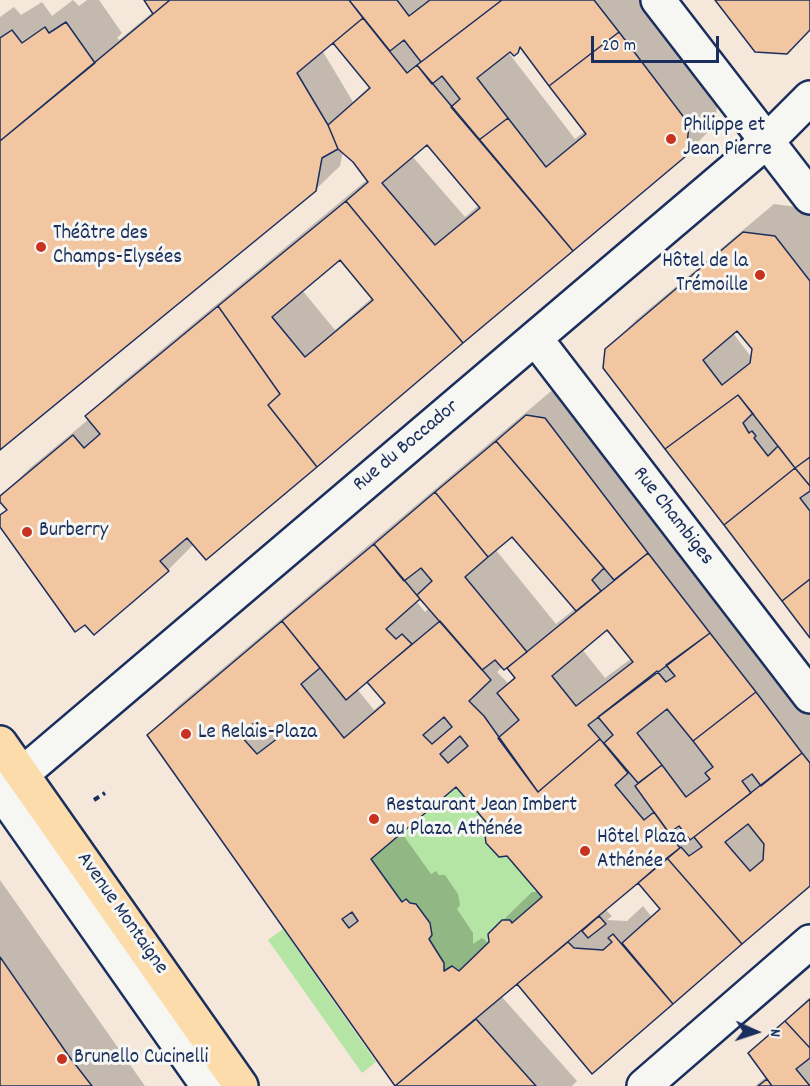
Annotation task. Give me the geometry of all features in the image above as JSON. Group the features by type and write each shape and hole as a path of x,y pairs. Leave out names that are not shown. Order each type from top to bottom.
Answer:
{"main road":[{"name":"Avenue Montaigne","path":"0,743 8,785 241,1086"}],"street":[{"path":"658,0 810,197"},
{"name":"Rue du Boccador","path":"8,785 767,141 810,98"},
{"name":"Rue Chambiges","path":"535,338 810,696"},
{"name":"Avenue Montaigne","path":"8,785 208,1086"},
{"path":"644,1086 810,942"}],"path":[{"path":"94,800 105,793"}],"green space":[{"path":"456,787 492,829 485,834 486,843 499,857 507,856 542,897 512,923 510,920 502,920 488,934 489,942 459,971 452,966 444,971 444,963 429,939 432,935 430,923 416,904 406,899 402,902 371,859"},
{"path":"283,929 376,1062 362,1073 268,940"}],"building":[{"path":"144,0 170,0 153,14"},
{"path":"170,0 349,0 363,18 297,73 328,125 338,149 322,158 316,191 0,450 0,141"},
{"path":"349,0 397,0 409,16 430,0 502,0 421,62 404,40 390,51"},
{"path":"502,0 594,0 619,32 549,86 520,47 514,56 510,52 477,78 508,118 479,140 451,107 460,99 442,76 432,84 417,65"},
{"path":"715,0 810,0 810,30 787,54 755,52"},
{"path":"363,18 407,73 417,65 573,251 463,343 346,201 368,182 353,162 338,149 328,125 370,88 333,43","holes":["427,145 480,208 435,245 382,183"]},
{"path":"66,22 95,63 0,141 0,38 12,30 22,43 45,27 49,33"},
{"path":"619,32 689,124 686,156 573,251 479,140 508,118 546,167 586,134 549,86"},
{"path":"346,201 463,343 317,467 268,405 280,394 218,306","holes":["340,260 373,300 305,357 272,317"]},
{"path":"743,232 775,236 810,281 810,457 795,468 738,395 665,449 603,368 605,349","holes":["737,331 752,349 750,363 722,385 703,360"]},
{"path":"218,306 280,394 268,405 317,467 206,560 187,538 160,561 169,571 94,635 85,625 75,632 0,527 0,515 7,510 0,502 0,496 73,435 84,448 100,434 85,416"},
{"path":"738,395 754,415 752,414 743,423 749,433 752,431 756,436 754,438 768,456 778,446 795,468 724,525 665,449"},
{"path":"526,415 545,418 648,553 614,580 496,441"},
{"path":"496,441 604,568 592,580 601,591 576,611 512,537 488,557 435,492"},
{"path":"810,457 810,486 795,468"},
{"path":"795,468 810,486 810,491 800,498 810,511 810,579 782,601 724,525"},
{"path":"435,492 488,557 465,577 527,652 504,670 495,660 482,670 420,599 417,595 432,581 421,568 404,581 374,544"},
{"path":"374,544 420,599 386,629 396,639 402,634 412,644 346,700 282,621"},
{"path":"648,553 710,633 588,725 600,739 538,792 498,738 519,720 497,693 515,678 507,668","holes":["607,630 633,662 576,706 552,676"]},
{"path":"810,579 810,638 782,601"},
{"name":"Hôtel Plaza Athénée","path":"282,621 320,668 301,684 344,738 385,703 367,682 440,621 491,680 469,701 484,716 538,792 600,739 628,773 615,785 644,820 654,812 680,848 395,1086 147,735","holes":["444,717 452,727 432,744 423,735","255,722 264,731 269,727 278,738 257,754 240,735","460,736 468,746 448,763 440,754","456,787 492,829 485,835 486,843 499,857 507,856 542,897 512,923 510,920 502,920 488,934 489,942 459,971 452,966 444,971 444,963 429,939 432,935 430,923 416,904 406,899 402,902 371,859","352,912 358,921 349,928 342,919"]},
{"path":"710,633 756,692 693,741 667,709 637,733 662,765 638,783 604,743 613,735 598,717 657,671 666,682 675,676 666,665"},
{"path":"756,692 802,753 761,786 752,774 742,781 751,793 690,840 679,826 669,833 635,786 662,765 686,797 710,779 705,773 713,767 693,741"},
{"path":"802,753 810,763 810,886 742,944 667,858 681,847 689,856 702,847 694,837","holes":["748,824 764,844 763,860 750,871 725,842"]},
{"path":"667,858 742,944 673,1004 622,943 660,909 638,883"},
{"path":"599,916 606,924 588,938 582,931"},
{"path":"613,934 673,1004 592,1074 517,984 568,942 574,948 603,950 612,942 608,938"},
{"path":"0,957 68,1055 92,1086 0,1086"},
{"path":"810,999 810,1048 785,1021"},
{"path":"476,1019 536,1086 395,1086"},
{"path":"785,1021 810,1048 810,1058 796,1069 810,1086 772,1086 748,1053"},
{"path":"767,1079 772,1086 758,1086"}],"place":[{"name":"Philippe et Jean Pierre","path":"671,139"},
{"name":"Théâtre des Champs-Elysées","path":"41,247"},
{"name":"Hôtel de la Trémoille","path":"760,275"},
{"name":"Burberry","path":"27,532"},
{"name":"Le Relais-Plaza","path":"186,734"},
{"name":"Restaurant Jean Imbert au Plaza Athénée","path":"374,819"},
{"name":"Hôtel Plaza Athénée","path":"585,851"},
{"name":"Brunello Cucinelli","path":"62,1059"}]}
